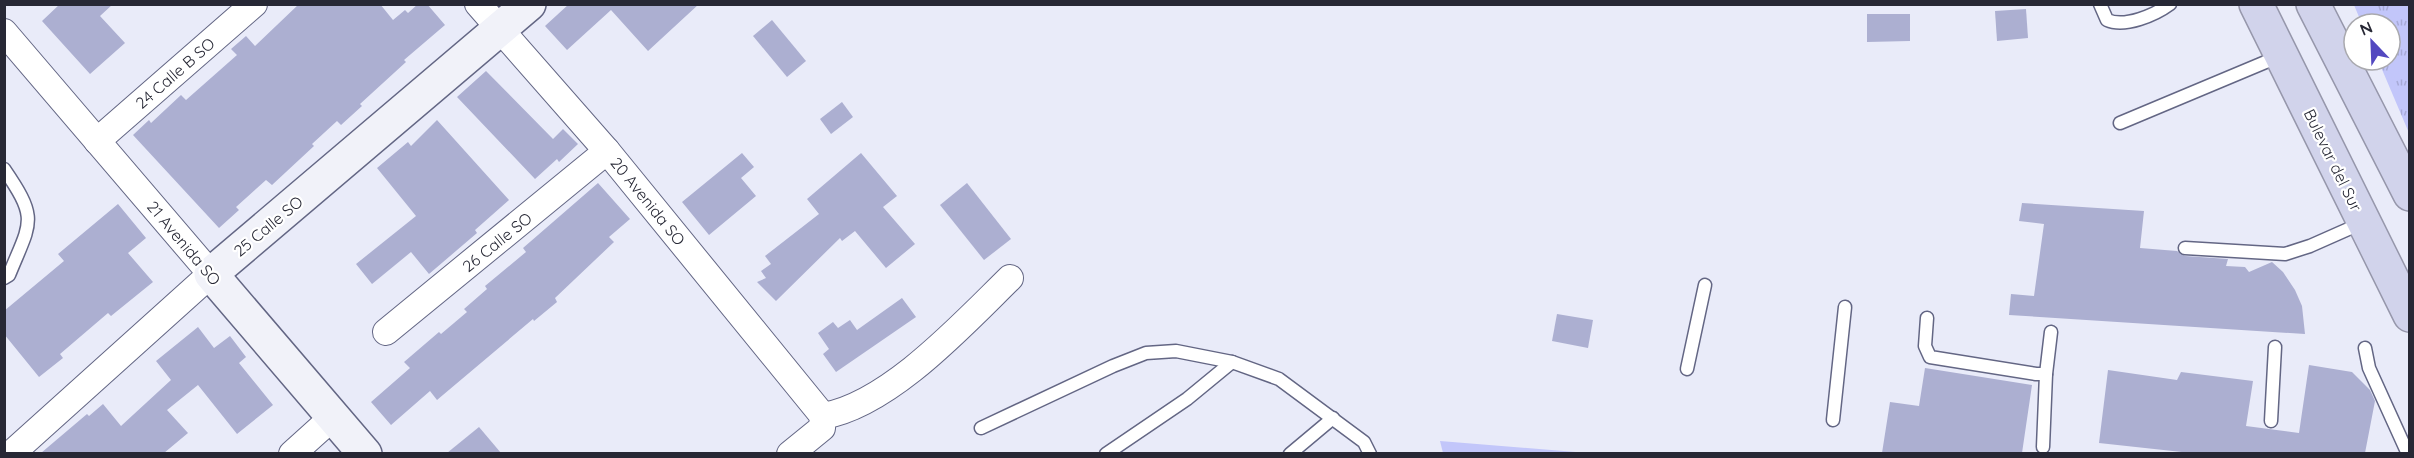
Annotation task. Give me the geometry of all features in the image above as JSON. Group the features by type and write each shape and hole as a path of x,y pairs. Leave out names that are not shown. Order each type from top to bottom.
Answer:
{"highway":[{"name":"Bulevar del Sur","path":"2256,4 2409,315"},
{"path":"2313,4 2409,194"}],"street":[{"name":"24 Calle B SO","path":"97,141 254,4"},
{"name":"20 Avenida SO","path":"478,4 607,151 819,409"},
{"name":"25 Calle SO","path":"11,453 211,274 529,4"},
{"name":"21 Avenida SO","path":"4,32 365,453"},
{"name":"26 Calle SO","path":"386,332 607,151"},
{"path":"790,453 822,428 819,409 840,413 871,398 933,354 1010,278"},
{"path":"292,453 333,417"}],"lane":[{"path":"2100,4 2107,21 2112,23 2138,19 2170,4"},
{"path":"2120,123 2281,55"},
{"path":"4,170 24,199 30,223 9,274 4,279"},
{"path":"2185,248 2285,254 2310,246 2363,222"},
{"path":"1687,369 1705,285"},
{"path":"1833,420 1845,307"},
{"path":"1927,318 1925,346 1930,357 2046,374"},
{"path":"2043,447 2046,374 2051,332"},
{"path":"2271,421 2275,347"},
{"path":"2365,348 2369,368 2408,453"},
{"path":"981,428 1079,380 1146,353 1176,351 1232,362 1279,379 1364,442 1370,453"},
{"path":"1106,453 1187,399 1232,362"},
{"path":"1290,453 1333,418"}],"green space":[{"path":"2354,5 2409,5 2409,133 2383,72 2402,72 2402,12 2357,12"},
{"path":"1440,441 1588,453 1443,453"}],"building":[{"path":"60,4 113,4 100,16 125,43 90,74 42,21"},
{"path":"299,4 380,4 393,20 405,10 408,13 418,4 427,4 445,25 404,60 406,62 360,104 362,106 341,125 337,121 272,185 266,180 236,207 239,210 219,228 133,135 149,120 151,123 181,95 186,100 237,55 231,49 246,36 255,46"},
{"path":"569,4 699,4 648,51 611,10 567,50 545,26"},
{"path":"2026,9 2028,38 1997,41 1995,11"},
{"path":"1867,14 1910,14 1910,41 1867,42"},
{"path":"772,20 806,61 787,77 753,36"},
{"path":"486,71 553,139 563,129 578,144 559,162 557,159 535,179 457,97"},
{"path":"842,102 853,117 831,134 820,119"},
{"path":"437,120 509,200 475,230 477,233 429,274 411,252 372,284 356,264 416,216 377,168 408,142 411,146"},
{"path":"742,153 754,167 741,178 756,196 709,235 682,202"},
{"path":"861,153 897,196 883,207 915,244 886,268 855,231 842,241 840,238 776,301 757,282 766,278 761,271 771,264 765,256 819,214 807,199"},
{"path":"598,183 630,219 609,237 614,242 555,298 557,302 534,321 533,319 437,400 430,391 391,425 371,402 410,368 404,362 467,312 464,309 487,289 485,286 526,252 523,248"},
{"path":"967,183 1011,239 984,260 940,205"},
{"path":"2022,203 2144,211 2140,248 2177,251 2185,256 2228,259 2226,266 2245,267 2249,272 2272,262 2283,272 2295,290 2302,306 2305,334 2009,315 2011,294 2034,296 2044,224 2019,221"},
{"path":"118,204 146,238 128,253 153,282 111,316 108,313 60,354 63,358 39,377 4,334 4,311 64,261 58,254"},
{"path":"902,298 916,317 836,372 823,354 829,349 818,333 833,322 838,328 850,320 857,330"},
{"path":"1557,314 1593,320 1588,348 1552,341"},
{"path":"198,327 214,348 230,336 246,357 239,363 273,405 237,434 198,385 167,410 188,433 164,453 41,453 87,414 89,416 103,404 121,426 171,380 156,361"},
{"path":"2309,365 2352,372 2370,390 2375,401 2365,453 2191,453 2099,443 2108,370 2177,380 2181,372 2253,381 2246,426 2299,433"},
{"path":"1925,368 2032,385 2022,453 1882,453 1890,402 1919,406"},
{"path":"479,427 501,453 447,453"}]}
